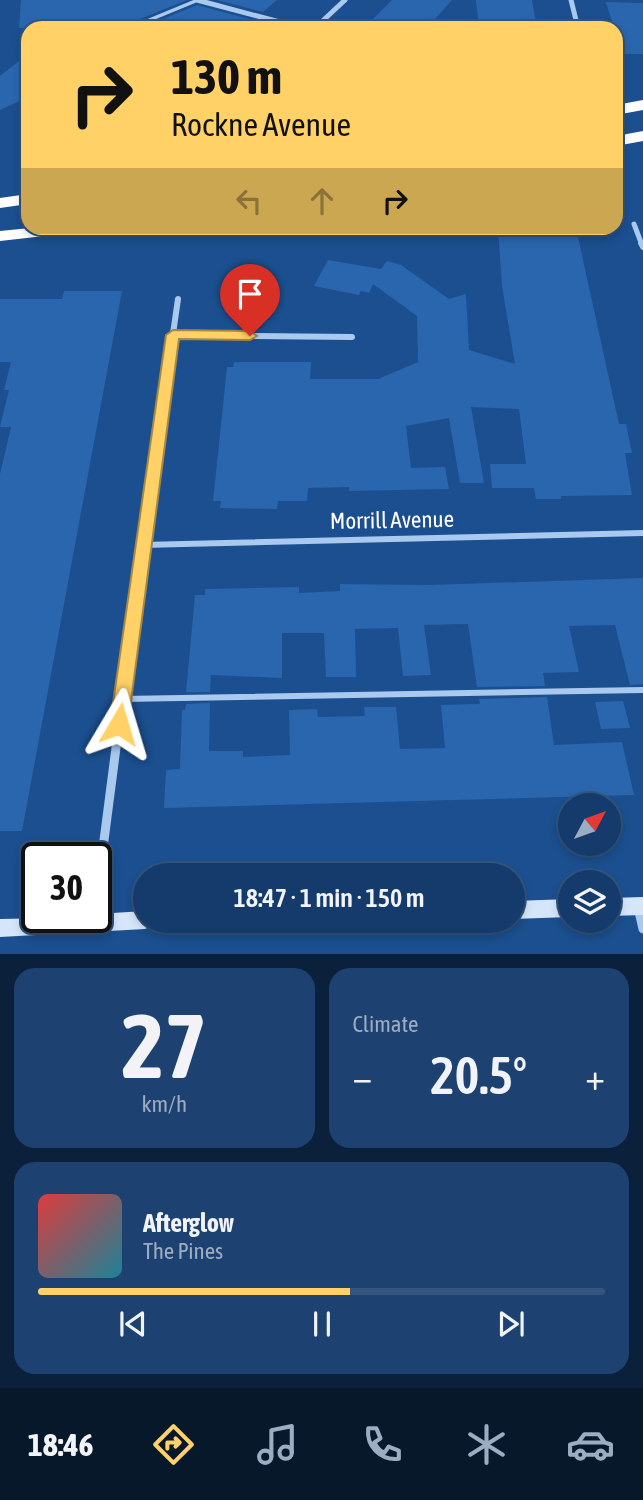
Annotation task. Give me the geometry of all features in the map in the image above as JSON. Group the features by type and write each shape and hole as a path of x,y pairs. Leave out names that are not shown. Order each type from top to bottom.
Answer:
{"highway":[{"path":"623,109 643,105"},
{"path":"623,129 643,125"},
{"path":"623,140 643,136"},
{"path":"0,203 21,200"},
{"path":"0,236 21,234"}],"main road":[{"path":"621,907 641,906"},
{"path":"525,909 558,908"},
{"path":"112,916 133,919"},
{"path":"0,928 21,925"}],"street":[{"path":"197,0 276,21"},
{"path":"322,21 345,0"},
{"path":"571,0 576,21"},
{"path":"634,224 643,247"},
{"path":"104,842 142,545 178,299"},
{"path":"173,335 352,337"},
{"name":"Morrill Avenue","path":"142,545 643,533"},
{"path":"641,906 643,929"}],"lane":[{"path":"147,21 197,0"},
{"path":"122,699 643,690"}],"building":[{"path":"21,0 187,0 135,21 21,21 19,28"},
{"path":"217,0 277,0 263,12"},
{"path":"392,0 452,0 433,21 371,21"},
{"path":"476,0 532,0 536,21 478,21"},
{"path":"606,2 643,3 643,54 623,54 623,21 612,21"},
{"path":"197,5 253,20 252,21 158,21"},
{"path":"21,60 21,100 0,110 0,76"},
{"path":"498,235 578,235 619,424 626,424 632,453 625,453 632,495 536,499 534,488 492,488 490,464 526,464 519,409 471,407 484,483 460,483 449,418 406,426 411,468 445,467 449,489 349,491 349,487 308,488 307,501 278,501 277,509 220,508 221,501 213,501 227,367 233,367 234,362 311,362 310,379 378,379 418,362 417,316 373,284 369,293 361,291 359,295 314,286 328,260 381,269 387,261 401,265 449,299 466,294 469,350 515,364 502,286"},
{"path":"235,268 266,269 264,308 231,307"},
{"path":"64,291 122,291 22,831 0,831 0,474 11,427 0,427 9,390 4,390 11,362 0,362 0,299 62,299"},
{"path":"643,578 643,684 630,685 615,625 569,626 579,672 543,673 545,686 477,687 468,624 424,625 431,675 403,676 398,628 355,629 356,677 326,677 324,633 282,633 282,678 211,675 210,692 186,692 195,595 205,595 205,589 299,587 299,593 340,591 340,584 429,585"},
{"path":"547,697 554,745 622,742 634,795 558,793 558,797 164,808 166,770 180,769 182,710 185,710 186,704 210,703 209,751 243,751 243,757 290,755 289,710 317,709 318,717 365,716 364,707 396,707 400,749 445,748 441,705 480,704 479,699"},
{"path":"623,701 630,728 601,729 595,702"}],"route":[{"path":"119,724 173,335 250,336"}]}
